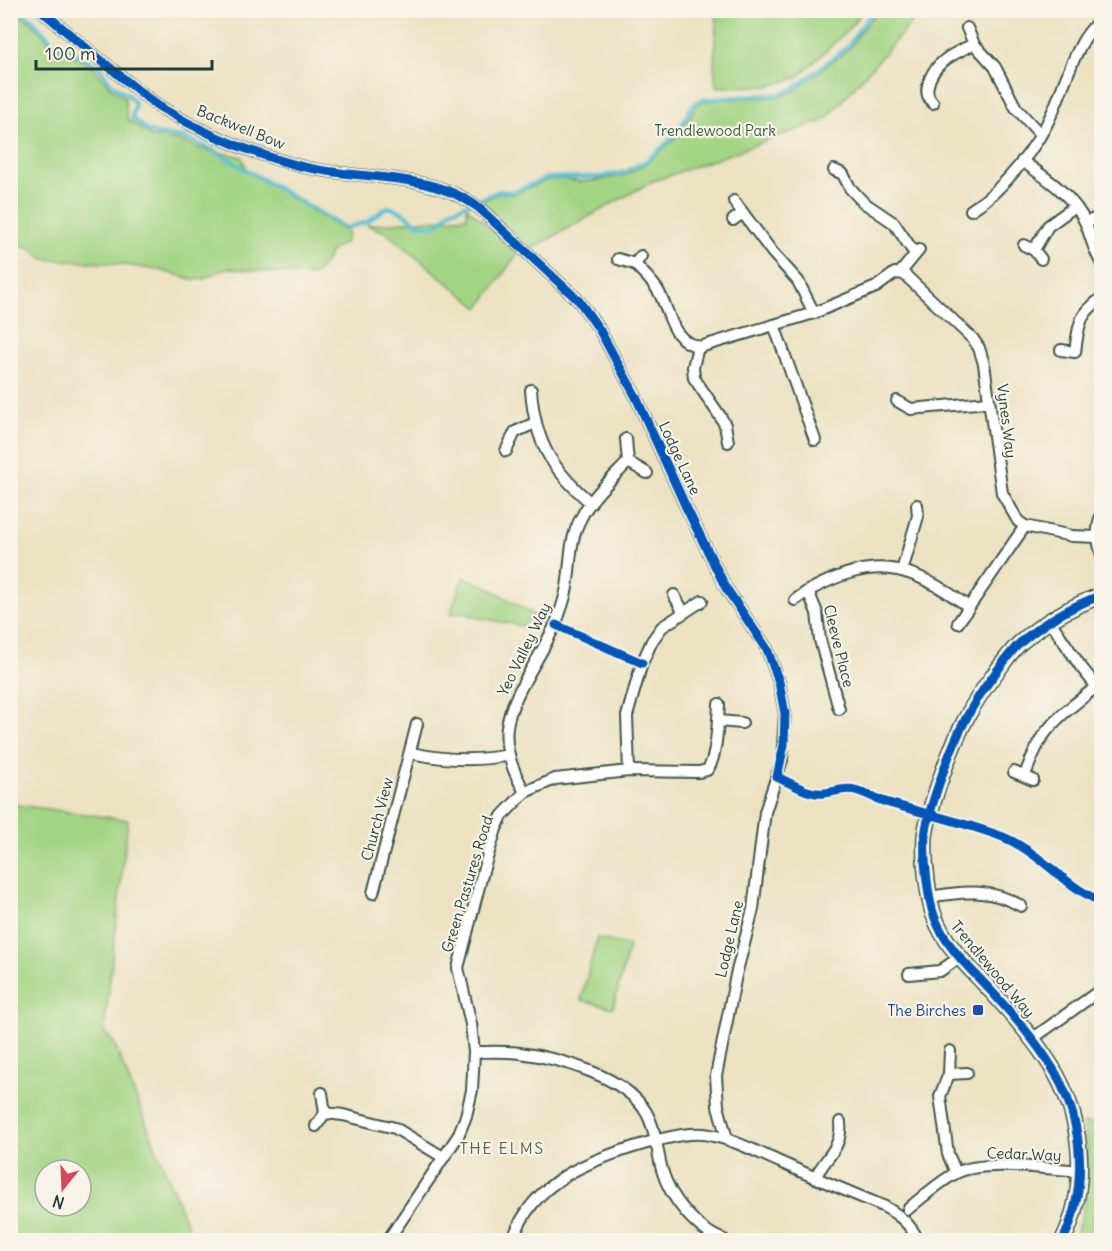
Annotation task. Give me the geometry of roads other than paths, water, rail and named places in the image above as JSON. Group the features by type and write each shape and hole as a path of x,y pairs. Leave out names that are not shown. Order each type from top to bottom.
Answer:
{"street":[{"name":"Backwell Bow","path":"41,10 89,52 164,110 210,134 266,156 303,167 423,184 466,198"},
{"path":"971,210 982,204 1007,180 1022,161 1054,110 1081,44 1101,16"},
{"path":"967,28 974,44 993,63 1017,110 1040,134"},
{"path":"933,103 927,92 934,70 949,57 974,44"},
{"path":"1022,161 1051,182 1074,207 1086,223 1089,237 1101,264"},
{"path":"618,259 638,260 658,290 675,330 685,341 698,347 814,313 880,285 895,273 900,273 917,252 896,225 863,202 850,188 841,172"},
{"path":"975,194 982,204"},
{"name":"Lodge Lane","path":"466,198 579,301 599,329 635,395 726,588 767,649 779,682 785,714 782,760 765,812 753,909 736,975 716,1076 718,1106 727,1139"},
{"path":"735,201 778,259 798,281 814,313"},
{"path":"1033,251 1048,226 1074,207"},
{"path":"733,220 743,213"},
{"path":"1086,223 1101,215"},
{"name":"Vynes Way","path":"900,273 908,276 974,341 984,364 1002,493 1018,521 1024,526"},
{"path":"1061,350 1075,352 1080,319 1101,298"},
{"path":"774,325 815,440"},
{"path":"698,347 694,363 694,378 720,416 728,442"},
{"path":"531,390 535,423 544,447 560,472 591,503"},
{"path":"897,401 905,411 988,402"},
{"path":"506,451 515,432 535,423"},
{"path":"626,439 628,462 646,473"},
{"name":"Yeo Valley Way","path":"525,792 516,777 509,755 507,730 510,712 556,625 568,585 570,553 581,517 628,462"},
{"path":"902,571 924,517 917,505"},
{"path":"1101,513 1097,537 1101,555"},
{"path":"958,623 1024,526 1072,536 1097,537"},
{"name":"Cleeve Place","path":"795,600 824,583 870,568 883,567 902,571 935,584 969,607"},
{"name":"Cleeve Place","path":"808,591 817,613 820,640 839,709"},
{"name":"Trendlewood Way","path":"1063,1240 1070,1223 1080,1171 1077,1136 1069,1104 1056,1074 1032,1040 941,932 929,897 925,853 927,826 933,800 956,737 970,708 1019,644 1075,605 1101,595"},
{"path":"674,596 684,613"},
{"path":"629,771 627,716 642,663 658,631 702,602"},
{"path":"1024,775 1047,730 1062,715 1099,690 1050,621"},
{"name":"Green Pastures Road","path":"388,1240 458,1136 466,1116 474,1052 471,1024 459,980 459,963 496,829 504,812 525,792 541,783 555,779 629,771 699,772 707,770 712,763 718,704"},
{"path":"718,721 742,723"},
{"name":"Church View","path":"373,893 417,724"},
{"path":"411,753 461,760 488,759 509,755"},
{"path":"929,897 975,891 1013,895 1021,906"},
{"path":"916,970 942,971 960,957"},
{"path":"1032,1040 1101,989"},
{"path":"950,1051 949,1074 940,1096 948,1154 956,1173"},
{"path":"474,1052 530,1055 569,1064 607,1078 623,1089 642,1107 648,1117 663,1171 672,1191 711,1238 724,1240"},
{"path":"949,1074 968,1073"},
{"path":"316,1126 326,1113 322,1093"},
{"path":"326,1113 395,1128 443,1157"},
{"path":"815,1178 821,1165 832,1154 840,1122"},
{"path":"515,1240 525,1214 561,1177 605,1156 675,1136 697,1134 727,1139 891,1210 911,1227 918,1240"},
{"name":"Cedar Way","path":"908,1209 956,1173 975,1168 1010,1167 1080,1171"}],"waterway":[{"path":"19,10 33,20 54,43 70,49 100,68 110,83 128,95 135,103 132,118 148,131 184,138 213,150 345,228 367,222 388,207 400,211 419,224 431,226 441,222 450,211 499,191 513,192 546,178 600,177 625,172 646,161 677,134 692,106 700,100 779,94 793,89 848,46 874,10"}],"place":[{"name":"The Birches","path":"978,1010"}],"district":[{"name":"THE ELMS","path":"502,1148"}],"park label":[{"name":"Trendlewood Park","path":"715,130"}]}
